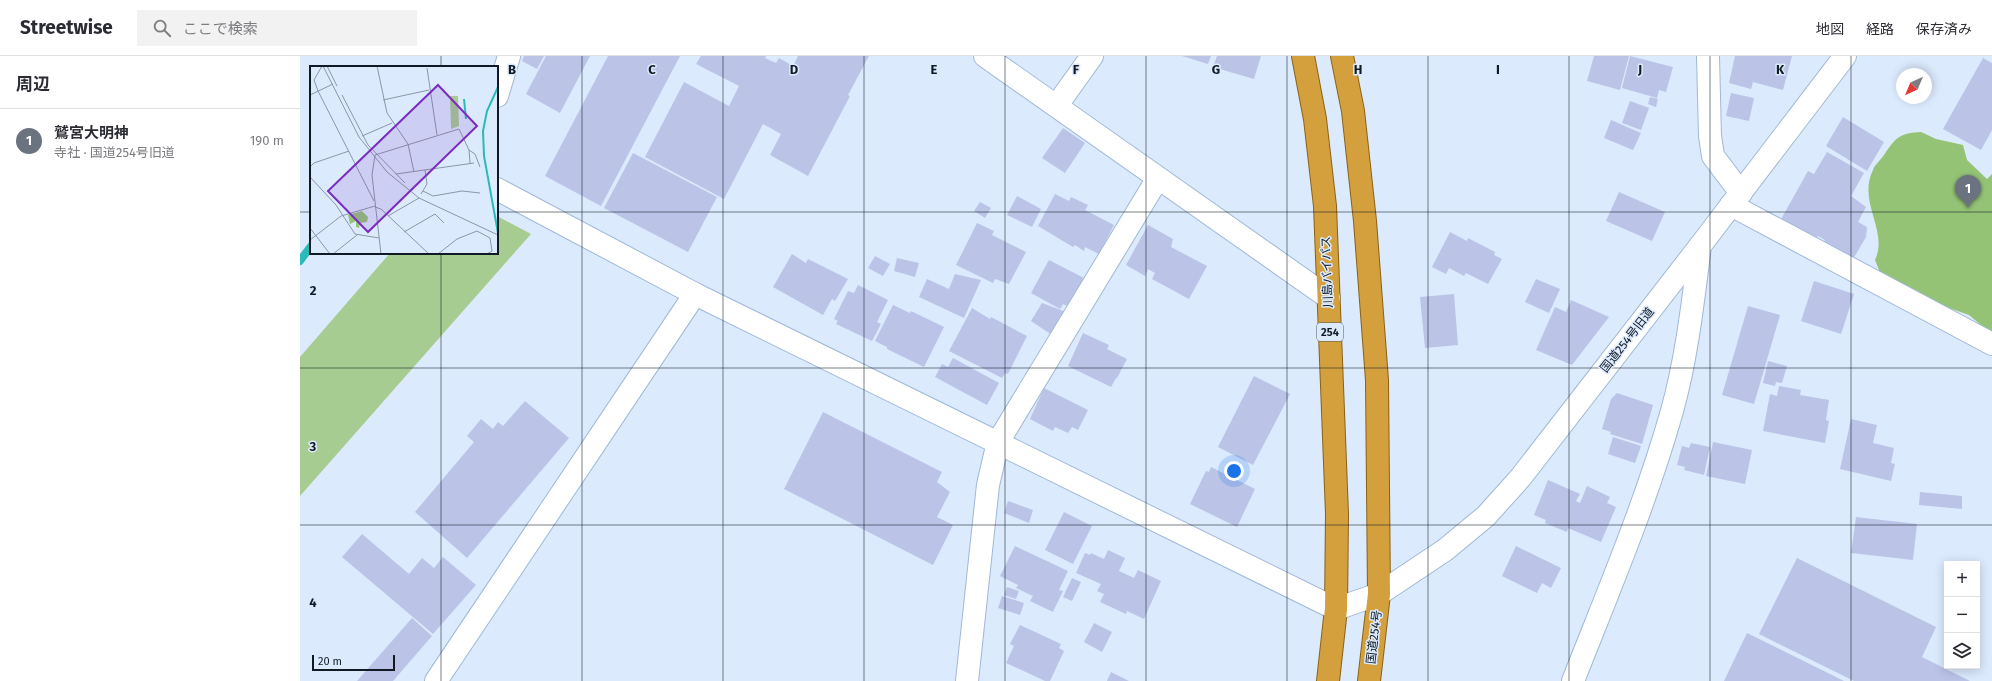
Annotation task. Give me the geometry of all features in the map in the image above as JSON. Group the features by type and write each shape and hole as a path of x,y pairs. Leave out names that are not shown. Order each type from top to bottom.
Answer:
{"highway":[{"name":"川島バイパス","path":"1303,56 1315,119 1324,198 1337,514 1336,609"},
{"path":"1342,56 1354,118 1377,380 1379,594"},
{"name":"国道254号","path":"1369,681 1379,594"},
{"name":"254","path":"1328,681 1336,609"}],"street":[{"path":"498,93 509,56"},
{"path":"985,56 1057,105 1329,298"},
{"path":"1057,105 1092,56"},
{"path":"1708,56 1710,136 1713,156 1736,199 1992,344"},
{"name":"国道254号旧道","path":"1336,609 1379,594 1445,550 1486,516 1521,477 1845,56"},
{"path":"967,681 988,485 998,442 1158,178"},
{"path":"498,190 695,294 1336,609"},
{"path":"1573,681 1646,494 1672,409 1688,337 1700,246"},
{"path":"436,681 695,294"}],"green space":[{"path":"1921,132 1936,139 1963,145 1967,160 1987,179 1992,174 1992,332 1987,330 1969,315 1926,300 1881,275 1875,260 1878,249 1878,238 1870,205 1869,193 1869,182 1873,170 1895,140 1908,133"},
{"path":"498,217 531,234 300,496 300,357 389,254 498,254"}],"building":[{"path":"524,56 544,56 537,69 522,61"},
{"path":"546,56 590,56 560,113 526,94"},
{"path":"608,56 680,56 601,206 545,176"},
{"path":"701,56 766,56 765,58 776,63 779,58 793,66 798,56 869,56 808,176 770,155 781,134 763,124 724,199 645,157 684,82 729,106 739,86 696,64"},
{"path":"1182,56 1211,56 1208,64"},
{"path":"1217,56 1261,56 1254,79 1213,67"},
{"path":"1594,56 1629,56 1620,90 1587,81"},
{"path":"1630,56 1673,67 1666,92 1659,90 1657,98 1622,88"},
{"path":"1735,56 1792,56 1783,90 1753,82 1751,89 1729,83"},
{"path":"1983,58 1992,63 1992,130 1981,150 1943,129"},
{"path":"1731,93 1754,98 1749,121 1726,116"},
{"path":"1650,97 1658,99 1656,107 1648,104"},
{"path":"1630,101 1649,108 1641,130 1622,123"},
{"path":"1843,117 1884,142 1867,171 1826,146"},
{"path":"1611,120 1641,133 1633,150 1604,138"},
{"path":"1063,128 1085,143 1065,173 1042,158"},
{"path":"1827,152 1864,173 1851,196 1866,207 1858,222 1867,227 1866,237 1852,261 1822,245 1825,240 1818,236 1815,241 1780,221 1808,171 1814,174"},
{"path":"633,153 717,197 688,252 604,208"},
{"path":"1619,192 1665,212 1652,241 1606,221"},
{"path":"1055,194 1069,201 1071,197 1088,205 1085,210 1114,225 1099,254 1085,247 1084,251 1075,245 1073,247 1038,226"},
{"path":"1017,196 1041,209 1032,227 1007,215"},
{"path":"980,202 991,208 985,218 974,211"},
{"path":"977,223 994,231 992,235 1026,252 1009,284 995,279 993,283 956,265"},
{"path":"1148,225 1173,239 1171,247 1207,266 1189,299 1152,279 1155,273 1148,269 1145,276 1126,265"},
{"path":"1450,232 1467,241 1468,238 1495,252 1494,255 1502,259 1488,284 1466,273 1464,276 1449,268 1446,274 1432,267"},
{"path":"792,254 806,263 808,259 848,279 835,301 832,299 823,315 773,287"},
{"path":"875,256 890,264 883,276 868,268"},
{"path":"897,258 919,263 915,277 894,271"},
{"path":"1049,260 1084,278 1069,307 1063,304 1060,309 1031,293"},
{"path":"955,274 981,280 964,318 919,297 927,279 949,289"},
{"path":"1536,279 1560,289 1549,313 1525,302"},
{"path":"1814,281 1854,294 1841,334 1801,321"},
{"path":"858,285 888,300 877,322 881,324 872,341 836,324 838,321 834,319 848,291 854,293"},
{"path":"1454,294 1458,345 1425,348 1420,297"},
{"path":"1571,300 1609,317 1572,365 1536,350 1555,307 1566,312"},
{"path":"1042,303 1066,312 1052,335 1031,321"},
{"path":"893,305 910,313 911,311 944,327 924,367 887,349 887,347 875,341"},
{"path":"1748,306 1780,315 1754,404 1722,395"},
{"path":"972,308 990,319 991,317 1027,336 1008,374 1005,373 1002,378 949,351"},
{"path":"1083,333 1109,345 1107,349 1127,359 1111,387 1068,366"},
{"path":"953,358 999,383 987,405 935,377 942,364 948,367"},
{"path":"1768,361 1787,366 1782,383 1776,382 1775,386 1763,383"},
{"path":"1254,376 1290,394 1253,465 1218,447"},
{"path":"1779,386 1801,390 1800,395 1829,400 1826,420 1829,421 1825,443 1763,431 1770,394 1777,396"},
{"path":"1044,388 1088,410 1078,430 1072,427 1068,433 1055,427 1053,431 1030,419"},
{"path":"1617,393 1653,405 1642,444 1610,434 1611,432 1602,429 1611,399"},
{"path":"525,401 569,438 467,558 415,512 474,442 467,436 481,419 493,429 498,422 503,426"},
{"path":"823,412 942,472 937,482 950,492 937,517 953,525 933,565 784,489"},
{"path":"1851,419 1877,425 1873,443 1894,448 1891,463 1895,464 1891,481 1840,469"},
{"path":"1613,437 1641,446 1635,463 1608,454"},
{"path":"1713,442 1752,450 1745,484 1706,476"},
{"path":"1691,443 1710,447 1704,475 1684,470 1685,467 1677,465 1682,446 1689,448"},
{"path":"1211,467 1255,489 1237,527 1190,504 1206,471 1209,472"},
{"path":"1548,480 1580,494 1576,501 1580,503 1587,486 1610,497 1607,503 1616,507 1601,542 1568,528 1567,532 1545,523 1546,520 1534,515"},
{"path":"1920,492 1962,496 1962,509 1919,505"},
{"path":"1008,501 1033,510 1029,523 1004,513"},
{"path":"1064,512 1092,526 1073,564 1045,550"},
{"path":"1856,517 1917,524 1913,560 1851,553"},
{"path":"362,534 409,574 422,558 434,568 443,557 476,585 433,634 342,557"},
{"path":"1015,546 1068,571 1059,590 1063,591 1053,612 1030,601 1033,596 1016,588 1018,585 1000,576"},
{"path":"1516,546 1561,568 1551,588 1542,583 1537,593 1502,576"},
{"path":"1108,550 1125,558 1119,571 1134,578 1138,570 1161,581 1144,619 1127,611 1126,614 1100,602 1104,594 1097,591 1101,584 1076,573 1085,553 1090,555 1091,553 1104,559"},
{"path":"1797,558 1936,627 1922,657 1970,681 1854,681 1759,634"},
{"path":"1072,578 1081,582 1072,601 1063,597"},
{"path":"1007,587 1019,591 1016,599 1004,595"},
{"path":"1002,596 1024,603 1020,615 998,608"},
{"path":"412,618 432,636 393,681 357,681"},
{"path":"1094,623 1112,632 1102,652 1084,642"},
{"path":"1020,625 1061,644 1059,648 1064,651 1050,681 1045,681 1006,663 1014,646 1010,644"},
{"path":"1747,633 1844,681 1724,681"},
{"path":"1111,672 1129,681 1107,681"}],"waterway":[{"path":"300,261 310,247"}],"place":[{"name":"鷲宮大明神","path":"1968,208"}]}
